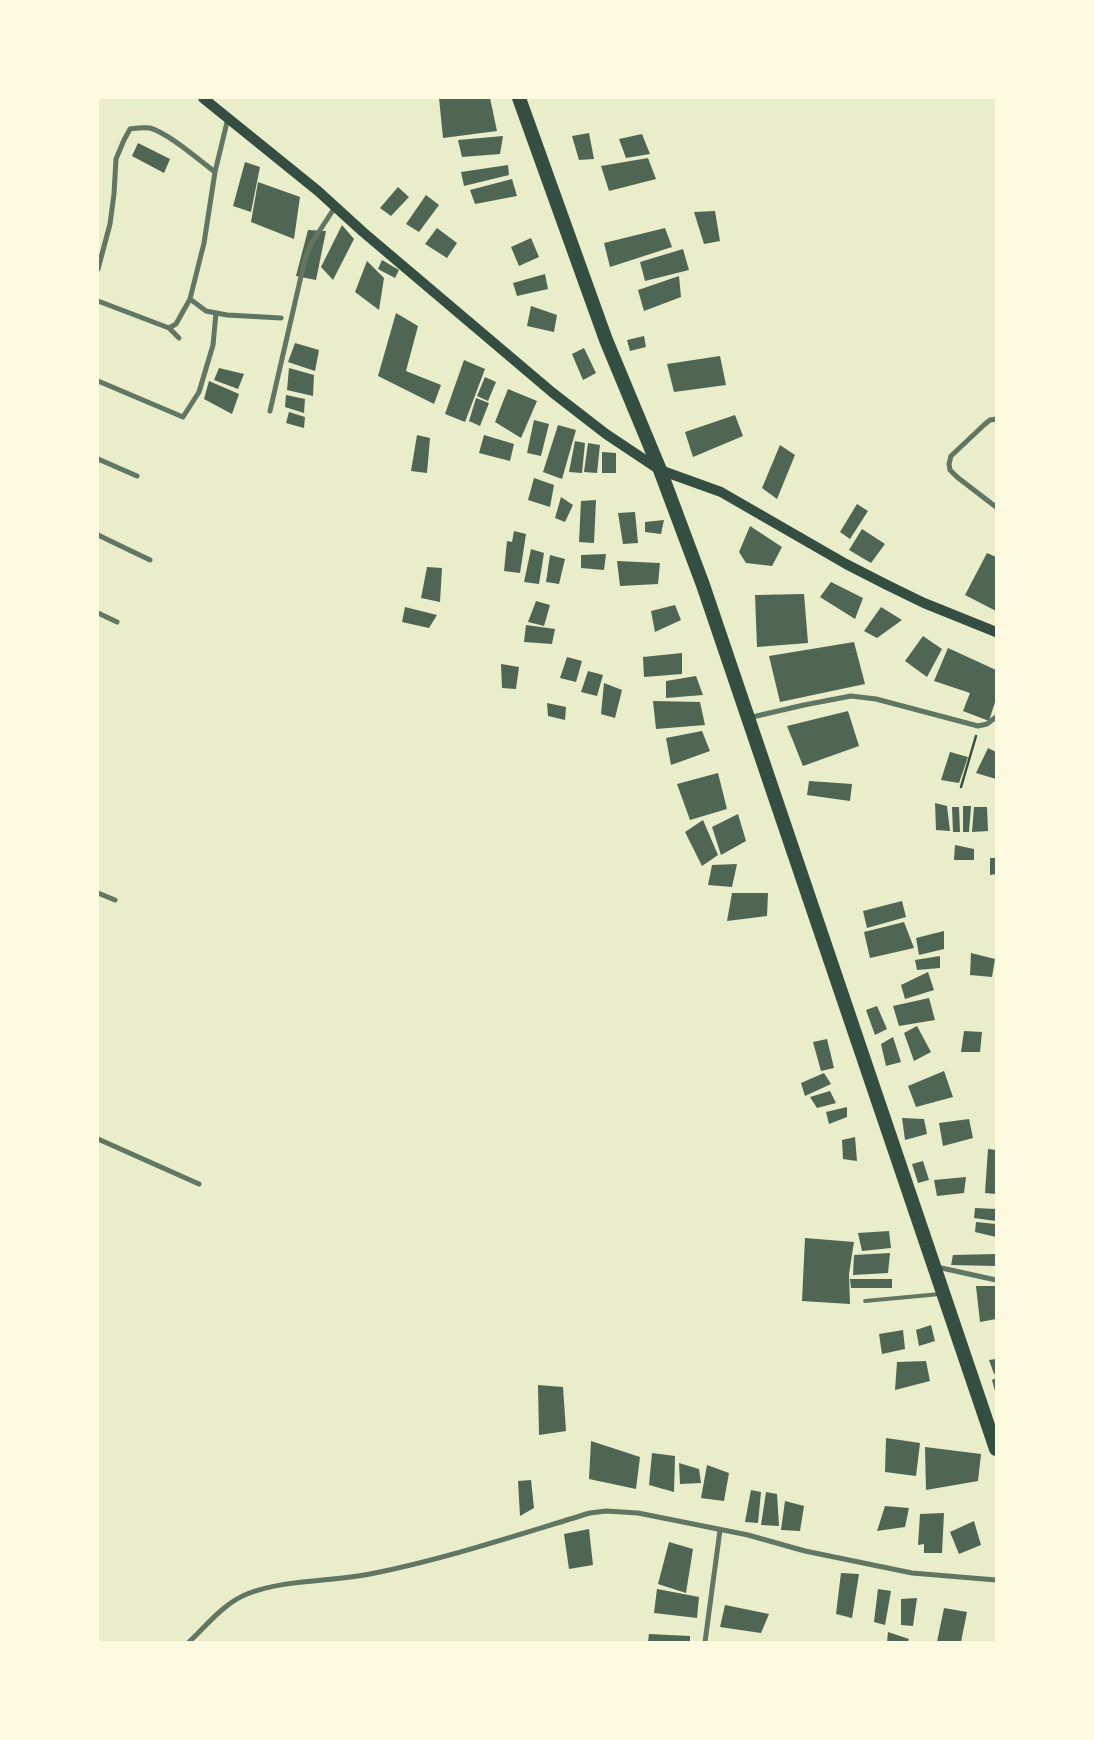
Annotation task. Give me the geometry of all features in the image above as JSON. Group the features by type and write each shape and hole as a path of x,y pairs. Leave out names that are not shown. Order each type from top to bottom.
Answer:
{"highway":[{"path":"519,98 606,340 660,470 703,585 943,1294 993,1429 996,1449"}],"main road":[{"path":"203,98 335,207 553,393 606,434 660,470 721,492 846,564 887,585 924,603 996,632"}],"street":[{"path":"168,328 176,324 190,299 204,244 215,172 228,117"},
{"path":"98,269 110,224 116,159 130,129 140,127 151,128 215,172"},
{"path":"270,411 305,258 311,244 335,207"},
{"path":"190,299 206,311 282,318"},
{"path":"98,309 99,302 168,328 179,338"},
{"path":"98,381 183,417 199,392 213,345 216,313"},
{"path":"996,419 990,420 951,456 949,464 950,470 957,477 996,507"},
{"path":"98,459 137,476"},
{"path":"98,535 150,560"},
{"path":"98,614 117,622"},
{"path":"748,718 851,696 876,699 978,726 987,724 996,717"},
{"path":"98,893 115,900"},
{"path":"98,1139 199,1184"},
{"path":"934,1266 996,1280"},
{"path":"188,1642 229,1604 245,1594 286,1584 356,1577 388,1570 460,1553 590,1513 606,1511 638,1513 748,1535 805,1551 912,1573 996,1580"},
{"path":"705,1642 720,1530"}],"lane":[{"path":"865,1302 943,1294"}],"path":[{"path":"961,787 978,726"}],"building":[{"path":"439,98 490,98 497,131 443,138"},
{"path":"589,133 594,159 579,160 572,136"},
{"path":"642,134 650,154 626,158 619,139"},
{"path":"503,136 500,154 462,157 458,140"},
{"path":"138,143 170,159 164,173 132,156"},
{"path":"648,158 656,179 609,191 601,166"},
{"path":"245,162 260,167 251,212 233,206"},
{"path":"508,165 509,175 464,186 461,172"},
{"path":"512,179 517,196 475,204 470,190"},
{"path":"258,182 300,197 294,239 251,222"},
{"path":"398,187 409,197 391,216 380,208"},
{"path":"426,195 439,205 419,232 406,224"},
{"path":"715,211 720,241 704,244 694,212"},
{"path":"342,225 354,239 333,280 321,267"},
{"path":"437,228 457,243 447,258 425,244"},
{"path":"665,228 672,247 610,267 604,243"},
{"path":"308,230 326,231 316,280 296,276"},
{"path":"531,238 539,257 519,266 511,247"},
{"path":"683,249 689,270 645,281 640,262"},
{"path":"382,260 399,270 395,278 378,269"},
{"path":"367,261 384,278 379,310 355,292"},
{"path":"545,274 548,289 517,296 513,283"},
{"path":"679,276 681,297 644,311 638,290"},
{"path":"531,306 557,315 554,332 527,326"},
{"path":"396,313 418,326 406,371 441,385 434,404 378,376"},
{"path":"644,336 646,347 630,351 627,340"},
{"path":"295,343 319,350 315,371 288,362"},
{"path":"584,348 596,373 583,380 572,354"},
{"path":"720,356 726,385 674,392 667,364"},
{"path":"464,360 485,369 465,422 445,414"},
{"path":"219,368 244,374 238,389 214,380"},
{"path":"289,368 314,375 313,396 287,390"},
{"path":"485,377 496,382 488,401 477,396"},
{"path":"209,381 239,394 232,414 204,399"},
{"path":"508,389 537,401 521,438 495,422"},
{"path":"286,395 305,399 304,413 285,407"},
{"path":"476,398 489,403 480,426 469,421"},
{"path":"289,412 305,417 304,428 286,423"},
{"path":"735,415 743,436 693,457 685,432"},
{"path":"534,420 549,424 541,456 527,453"},
{"path":"558,425 576,430 562,479 543,472"},
{"path":"417,435 430,438 427,473 411,471"},
{"path":"484,435 514,444 510,461 479,453"},
{"path":"575,441 585,443 582,473 569,472"},
{"path":"588,443 600,445 597,473 584,472"},
{"path":"780,445 795,455 777,499 762,488"},
{"path":"602,452 616,453 616,473 602,473"},
{"path":"534,478 554,485 550,507 528,500"},
{"path":"561,497 573,505 565,522 555,518"},
{"path":"596,500 594,543 579,542 581,501"},
{"path":"857,504 868,511 850,539 840,532"},
{"path":"635,512 638,543 623,544 618,513"},
{"path":"664,520 661,534 645,532 645,522"},
{"path":"750,526 782,547 772,566 746,563 739,552"},
{"path":"862,529 885,544 871,563 849,550"},
{"path":"514,531 526,534 520,573 504,571 507,541 512,542"},
{"path":"531,549 544,553 539,584 524,582"},
{"path":"987,553 996,557 996,611 965,595"},
{"path":"606,554 604,570 581,568 581,555"},
{"path":"550,555 565,559 559,584 546,582"},
{"path":"617,561 660,563 658,584 620,586"},
{"path":"427,567 442,568 440,602 421,598"},
{"path":"831,582 863,598 855,619 820,597"},
{"path":"804,594 808,643 757,647 755,595"},
{"path":"536,601 550,605 544,626 528,622"},
{"path":"675,605 681,620 655,632 651,611"},
{"path":"405,607 437,615 429,628 402,622"},
{"path":"881,607 902,620 877,638 864,631"},
{"path":"526,625 555,629 552,644 524,642"},
{"path":"923,636 942,649 927,677 905,661"},
{"path":"854,642 865,684 780,702 769,656"},
{"path":"948,648 996,670 996,699 989,721 963,711 970,693 934,681"},
{"path":"682,653 682,674 644,677 643,657"},
{"path":"567,657 582,661 576,682 560,678"},
{"path":"501,664 519,667 516,689 502,688"},
{"path":"588,671 603,675 597,696 581,692"},
{"path":"696,676 703,695 666,698 666,681"},
{"path":"604,683 622,690 615,718 601,714"},
{"path":"653,701 700,702 705,725 656,729"},
{"path":"547,703 566,707 565,720 548,716"},
{"path":"848,711 859,746 803,766 787,726"},
{"path":"702,731 710,751 671,765 666,738"},
{"path":"988,748 996,752 996,779 976,773"},
{"path":"950,752 968,757 959,783 941,780"},
{"path":"718,773 727,809 690,820 677,784"},
{"path":"809,781 852,784 850,801 807,795"},
{"path":"935,803 947,806 950,831 936,830"},
{"path":"963,806 971,806 969,832 963,832"},
{"path":"952,807 959,807 960,832 953,832"},
{"path":"974,807 987,807 988,831 972,832"},
{"path":"738,814 746,841 721,855 712,827"},
{"path":"703,820 718,855 702,866 685,832"},
{"path":"955,845 974,849 974,860 954,860"},
{"path":"990,858 996,858 996,874 990,875"},
{"path":"737,864 732,887 708,885 712,865"},
{"path":"732,893 768,893 767,916 727,921"},
{"path":"902,901 906,917 867,928 863,911"},
{"path":"904,922 914,948 870,958 864,932"},
{"path":"944,931 944,949 919,955 916,938"},
{"path":"971,953 995,959 992,977 970,975"},
{"path":"940,956 940,968 917,970 915,960"},
{"path":"928,972 934,990 905,999 901,985"},
{"path":"929,998 935,1020 899,1026 893,1006"},
{"path":"877,1006 887,1029 875,1035 866,1010"},
{"path":"917,1026 931,1052 914,1061 904,1033"},
{"path":"964,1031 982,1032 980,1052 961,1052"},
{"path":"893,1037 901,1062 886,1066 881,1044"},
{"path":"827,1039 834,1068 821,1071 813,1042"},
{"path":"944,1071 953,1097 916,1107 908,1086"},
{"path":"824,1073 831,1084 805,1096 801,1083"},
{"path":"830,1091 836,1103 817,1108 810,1097"},
{"path":"847,1107 847,1117 829,1124 826,1112"},
{"path":"902,1118 924,1119 927,1134 905,1140"},
{"path":"969,1119 973,1138 943,1146 939,1123"},
{"path":"855,1137 857,1161 843,1159 842,1140"},
{"path":"988,1149 996,1150 996,1194 985,1193"},
{"path":"923,1161 929,1180 918,1183 912,1164"},
{"path":"966,1177 964,1193 937,1196 934,1180"},
{"path":"975,1208 996,1209 996,1221 974,1218"},
{"path":"976,1222 996,1224 996,1237 975,1232"},
{"path":"889,1231 891,1248 862,1251 858,1233"},
{"path":"805,1238 854,1242 849,1274 850,1304 802,1301"},
{"path":"890,1253 888,1273 853,1275 854,1255"},
{"path":"996,1254 996,1266 951,1265 953,1255"},
{"path":"850,1279 892,1279 892,1288 851,1288"},
{"path":"976,1286 996,1286 996,1319 980,1322"},
{"path":"931,1325 935,1341 919,1346 916,1330"},
{"path":"903,1330 905,1349 882,1354 879,1334"},
{"path":"996,1359 996,1373 994,1374 989,1360"},
{"path":"926,1361 930,1381 895,1390 897,1362"},
{"path":"996,1378 996,1395 992,1380"},
{"path":"538,1385 563,1387 566,1431 539,1435"},
{"path":"886,1438 920,1443 916,1476 885,1472"},
{"path":"591,1441 640,1457 636,1489 589,1479"},
{"path":"925,1447 981,1454 978,1481 926,1490"},
{"path":"652,1453 675,1456 674,1492 649,1485"},
{"path":"679,1463 699,1469 701,1483 680,1484"},
{"path":"707,1465 729,1473 724,1501 701,1498"},
{"path":"531,1480 534,1508 520,1516 518,1481"},
{"path":"751,1490 761,1492 758,1523 745,1522"},
{"path":"766,1492 777,1494 779,1526 761,1525"},
{"path":"785,1501 804,1506 800,1531 781,1530"},
{"path":"885,1506 909,1508 905,1527 877,1531"},
{"path":"944,1513 942,1553 924,1553 924,1544 918,1545 920,1514"},
{"path":"974,1521 981,1545 959,1554 950,1532"},
{"path":"589,1529 593,1565 569,1569 564,1534"},
{"path":"669,1542 693,1549 686,1593 658,1584"},
{"path":"841,1573 859,1574 852,1618 836,1614"},
{"path":"657,1589 699,1597 697,1618 654,1613"},
{"path":"878,1589 891,1591 885,1625 874,1622"},
{"path":"917,1598 913,1626 901,1625 901,1599"},
{"path":"725,1605 769,1614 761,1633 720,1627"},
{"path":"944,1608 967,1612 961,1642 937,1642"},
{"path":"888,1632 909,1639 908,1642 887,1642"},
{"path":"649,1634 690,1636 690,1642 648,1642"}]}
